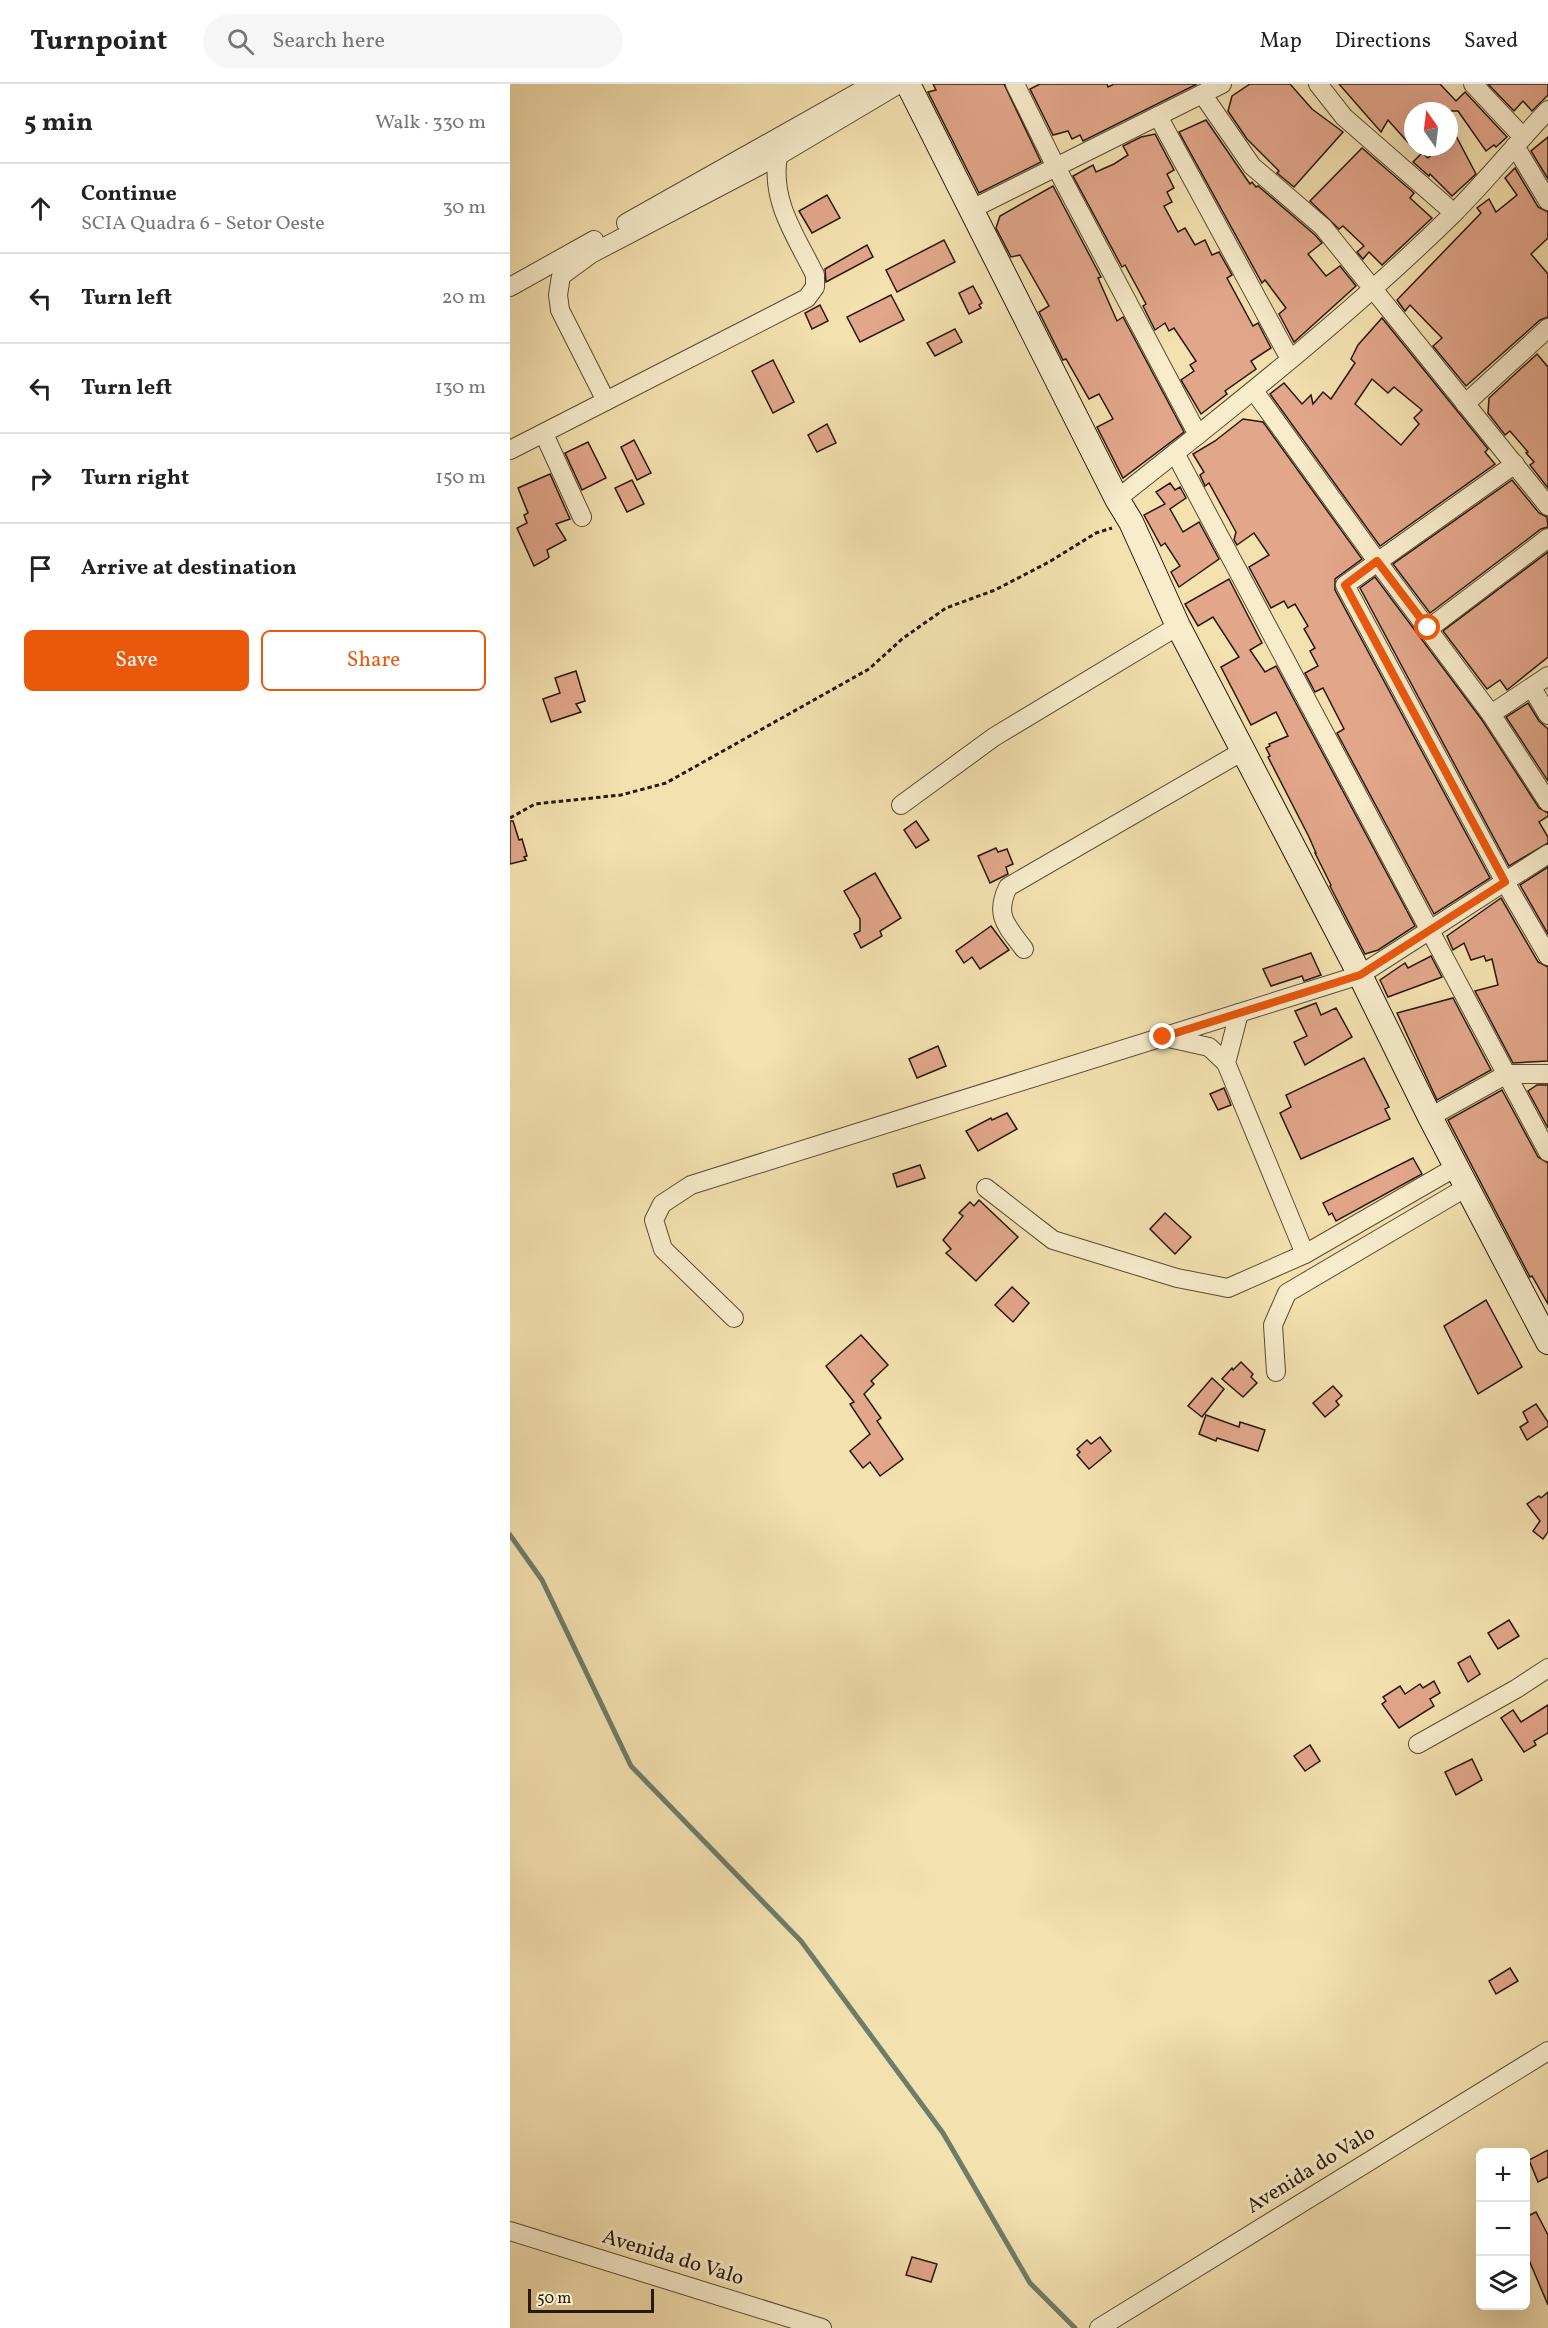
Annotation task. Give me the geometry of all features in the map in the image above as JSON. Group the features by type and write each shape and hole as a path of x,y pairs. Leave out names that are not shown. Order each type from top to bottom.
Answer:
{"street":[{"path":"510,287 873,84"},
{"path":"606,401 560,310 558,295 561,276 591,254 778,156 899,84"},
{"path":"908,84 1117,499 1131,522 1178,626 1548,1342"},
{"path":"1015,84 1056,167 1198,435"},
{"path":"970,210 1222,84"},
{"path":"1318,84 1344,117 1454,213"},
{"path":"1473,84 1519,142 1548,201"},
{"path":"1203,94 1252,165 1323,227 1548,506"},
{"path":"1117,499 1254,391 1372,290 1454,213 1548,110"},
{"path":"1158,116 1290,359"},
{"path":"510,450 807,298 815,287 815,275 781,207 776,185 778,156"},
{"path":"1465,404 1542,333 1548,353"},
{"path":"1254,391 1491,714 1548,802"},
{"path":"544,434 582,517"},
{"path":"1175,453 1548,1152"},
{"path":"1515,464 1345,585 1505,882 1548,956"},
{"path":"1428,628 1548,538"},
{"path":"901,805 994,737 1178,626"},
{"path":"1491,714 1548,676"},
{"path":"1532,688 1548,715"},
{"path":"1024,949 1005,922 1000,903 1008,887 1243,751"},
{"path":"734,1318 663,1249 654,1220 662,1204 691,1185 1360,975 1548,854"},
{"path":"1226,1063 1239,1013"},
{"path":"1163,1037 1209,1047 1226,1063 1305,1254"},
{"path":"1430,1117 1507,1074 1548,1074"},
{"path":"986,1188 1053,1240 1177,1278 1228,1288 1305,1254 1461,1177"},
{"path":"1276,1372 1274,1325 1287,1293 1461,1177"},
{"path":"1418,1744 1548,1668"},
{"name":"Avenida do Valo","path":"1100,2328 1548,2051"},
{"name":"Avenida do Valo","path":"510,2231 822,2328"}],"path":[{"path":"510,818 535,804 621,795 666,783 869,669 902,639 946,608 995,590 1040,567 1096,533 1131,522"}],"building":[{"path":"933,84 1004,84 1041,162 979,193 928,92 936,90"},
{"path":"1040,84 1107,84 1108,87 1114,84 1197,84 1083,141 1080,135 1072,139 1068,131 1053,135 1030,89"},
{"path":"1250,84 1290,84 1312,109 1343,132 1294,187 1277,173 1279,171 1247,139 1228,111 1232,96"},
{"path":"1339,84 1440,84 1456,101 1465,92 1507,137 1496,147 1494,145 1486,151 1458,111 1458,102 1404,102 1404,138 1388,120 1381,132"},
{"path":"1488,84 1548,84 1548,95 1532,111 1523,101 1514,111"},
{"path":"1206,120 1250,184 1252,182 1256,187 1258,186 1322,243 1308,254 1326,276 1340,266 1356,286 1294,342 1279,314 1286,308 1265,280 1262,283 1179,132"},
{"path":"1155,134 1174,170 1167,174 1174,188 1167,192 1172,202 1164,206 1178,232 1185,228 1195,245 1205,240 1212,255 1219,252 1232,275 1227,278 1253,326 1258,323 1271,348 1251,361 1256,369 1225,391 1227,394 1201,414 1181,380 1194,371 1190,365 1196,361 1174,328 1169,331 1165,323 1155,330 1143,306 1146,304 1125,265 1122,267 1073,176 1093,165 1096,172 1114,164 1128,155 1123,146 1141,137"},
{"path":"1548,137 1548,179 1531,151"},
{"path":"1458,140 1476,174 1452,196 1430,174 1429,176 1413,162 1419,156 1428,158 1430,156 1458,156"},
{"path":"1362,148 1414,193 1410,198 1432,218 1382,265 1369,252 1363,259 1357,252 1364,246 1343,226 1339,229 1310,201"},
{"path":"1515,168 1538,207 1548,212 1548,238 1531,254 1548,274 1548,317 1540,320 1466,386 1433,346 1442,338 1410,305 1405,311 1397,300 1481,213 1477,208 1489,199 1496,212 1517,195 1505,178"},
{"path":"1053,186 1101,277 1098,278 1117,321 1123,317 1184,432 1123,478 1097,427 1113,419 1099,394 1089,399 1066,359 1063,360 1039,312 1049,306 1020,255 1011,257 996,228 1000,216"},
{"path":"827,195 840,218 812,233 799,211"},
{"path":"944,240 955,262 897,292 886,270"},
{"path":"867,245 873,257 826,282 825,269"},
{"path":"973,286 982,303 979,305 981,308 969,314 959,293"},
{"path":"891,295 904,320 860,342 847,317"},
{"path":"820,305 828,321 812,329 805,313"},
{"path":"1382,318 1488,449 1485,452 1495,464 1380,546 1270,394 1284,383 1302,404 1311,395 1313,404 1323,392 1331,399 1355,363 1351,359 1358,345","holes":["1372,379 1388,393 1394,387 1422,410 1414,418 1419,424 1401,445 1355,404"]},
{"path":"955,329 962,342 935,356 927,343"},
{"path":"1537,354 1548,367 1548,488 1530,465 1534,462 1526,453 1528,452 1510,431 1505,435 1488,413 1489,398"},
{"path":"773,360 794,402 773,413 752,371"},
{"path":"1243,419 1263,422 1362,559 1335,579 1335,590 1490,878 1434,914 1337,733 1344,729 1323,688 1315,692 1305,673 1318,666 1310,651 1315,648 1304,629 1308,626 1295,604 1288,608 1284,601 1271,608 1249,567 1269,555 1254,533 1237,545 1234,540 1236,532 1209,483 1205,486 1200,475 1204,472 1193,454 1215,441"},
{"path":"827,424 836,443 817,452 808,435"},
{"path":"634,440 651,473 637,480 621,447"},
{"path":"588,442 606,478 582,490 565,453"},
{"path":"550,474 570,519 556,524 566,540 547,550 549,557 534,566 517,528 527,523 524,515 528,513 518,488"},
{"path":"632,480 644,504 627,512 615,488"},
{"path":"1512,480 1539,513 1547,517 1548,527 1541,529 1430,613 1393,564"},
{"path":"1170,483 1175,490 1180,487 1186,498 1170,509 1183,532 1199,522 1219,559 1179,587 1171,572 1180,566 1165,543 1161,546 1144,515 1165,504 1156,492"},
{"path":"1548,552 1548,657 1507,690 1500,680 1487,689 1443,631"},
{"path":"1375,577 1482,720 1539,808 1548,813 1548,816 1539,822 1548,837 1548,843 1509,866 1360,588"},
{"path":"1229,579 1262,643 1250,650 1265,672 1276,666 1415,926 1378,950 1365,954 1268,757 1270,756 1266,748 1270,746 1269,744 1288,736 1276,712 1251,725 1221,667 1239,657 1213,617 1198,626 1185,604"},
{"path":"576,671 585,701 576,704 581,712 551,722 543,699 560,693 555,678"},
{"path":"1528,703 1539,721 1548,729 1548,781 1506,717"},
{"path":"510,821 513,821 519,840 522,839 527,856 524,857 526,860 510,864"},
{"path":"916,821 929,840 916,848 904,830"},
{"path":"996,848 998,852 1007,849 1013,864 1006,867 1008,874 990,883 978,856"},
{"path":"1548,867 1548,934 1520,885"},
{"path":"875,873 901,918 880,931 882,936 861,948 854,934 860,931 860,919 844,891"},
{"path":"1501,898 1538,962 1548,967 1548,1061 1513,1063 1475,991 1498,985 1492,959 1486,961 1484,956 1471,960 1464,943 1453,950 1447,936"},
{"path":"991,926 1009,950 980,969 972,957 964,963 956,951"},
{"path":"1311,953 1321,975 1304,981 1302,976 1271,986 1263,969"},
{"path":"1431,956 1442,977 1388,997 1380,980 1405,963 1408,968"},
{"path":"1453,998 1491,1070 1437,1100 1397,1013"},
{"path":"1316,1003 1321,1015 1336,1008 1352,1037 1305,1065 1294,1042 1307,1036 1295,1011"},
{"path":"938,1046 946,1066 917,1078 909,1059"},
{"path":"1364,1058 1389,1107 1385,1109 1390,1119 1301,1159 1280,1113 1291,1107 1286,1095"},
{"path":"1537,1085 1548,1085 1548,1128 1528,1091"},
{"path":"1224,1088 1231,1105 1218,1110 1210,1094"},
{"path":"1502,1090 1538,1157 1548,1163 1548,1304 1532,1276 1530,1277 1448,1120"},
{"path":"1007,1113 1017,1129 978,1151 966,1131 991,1118 992,1120"},
{"path":"1413,1158 1422,1174 1336,1221 1332,1213 1329,1215 1323,1203"},
{"path":"920,1165 925,1178 897,1187 893,1174"},
{"path":"979,1200 1018,1237 976,1281 946,1253 951,1249 943,1240 963,1216 959,1213 970,1202 974,1206"},
{"path":"1165,1213 1191,1237 1175,1254 1150,1229"},
{"path":"1012,1287 1029,1303 1013,1322 995,1305"},
{"path":"1486,1300 1522,1367 1478,1394 1444,1326"},
{"path":"861,1335 888,1365 871,1381 874,1384 864,1394 881,1418 877,1421 903,1459 880,1476 870,1462 863,1468 850,1451 870,1434 850,1404 854,1402 826,1366"},
{"path":"1241,1362 1253,1374 1251,1377 1257,1383 1243,1397 1222,1379"},
{"path":"1212,1378 1224,1389 1202,1417 1188,1406"},
{"path":"1333,1386 1342,1396 1336,1401 1339,1405 1325,1417 1313,1403"},
{"path":"1536,1404 1548,1422 1548,1426 1527,1440 1520,1427 1528,1422 1523,1412"},
{"path":"1206,1415 1239,1427 1240,1422 1265,1430 1258,1451 1217,1438 1216,1441 1199,1434"},
{"path":"1100,1437 1111,1451 1089,1469 1077,1455 1080,1452 1077,1449 1087,1440 1091,1444"},
{"path":"1548,1492 1548,1532 1543,1539 1533,1531 1540,1521 1527,1504"},
{"path":"1509,1620 1519,1636 1498,1649 1488,1633"},
{"path":"1470,1656 1480,1674 1468,1682 1458,1663"},
{"path":"1434,1681 1440,1693 1430,1699 1434,1706 1399,1728 1382,1704 1386,1701 1383,1697 1400,1686 1405,1694 1420,1684 1423,1688"},
{"path":"1548,1705 1548,1733 1534,1741 1536,1745 1524,1752 1501,1718 1513,1710 1521,1722"},
{"path":"1310,1745 1320,1761 1305,1771 1294,1756"},
{"path":"1472,1759 1482,1780 1456,1795 1445,1772"},
{"path":"1510,1968 1518,1981 1496,1994 1489,1981"},
{"path":"1548,2150 1548,2177 1538,2182 1530,2159"},
{"path":"1536,2212 1548,2235 1548,2305 1530,2262 1530,2215"},
{"path":"912,2257 937,2264 931,2282 906,2275"}],"waterway":[{"path":"510,1535 542,1580 631,1766 801,1941 943,2133 1030,2283 1075,2328"}],"route":[{"path":"1163,1037 1360,975 1505,882 1345,585 1377,561 1428,628"}]}
